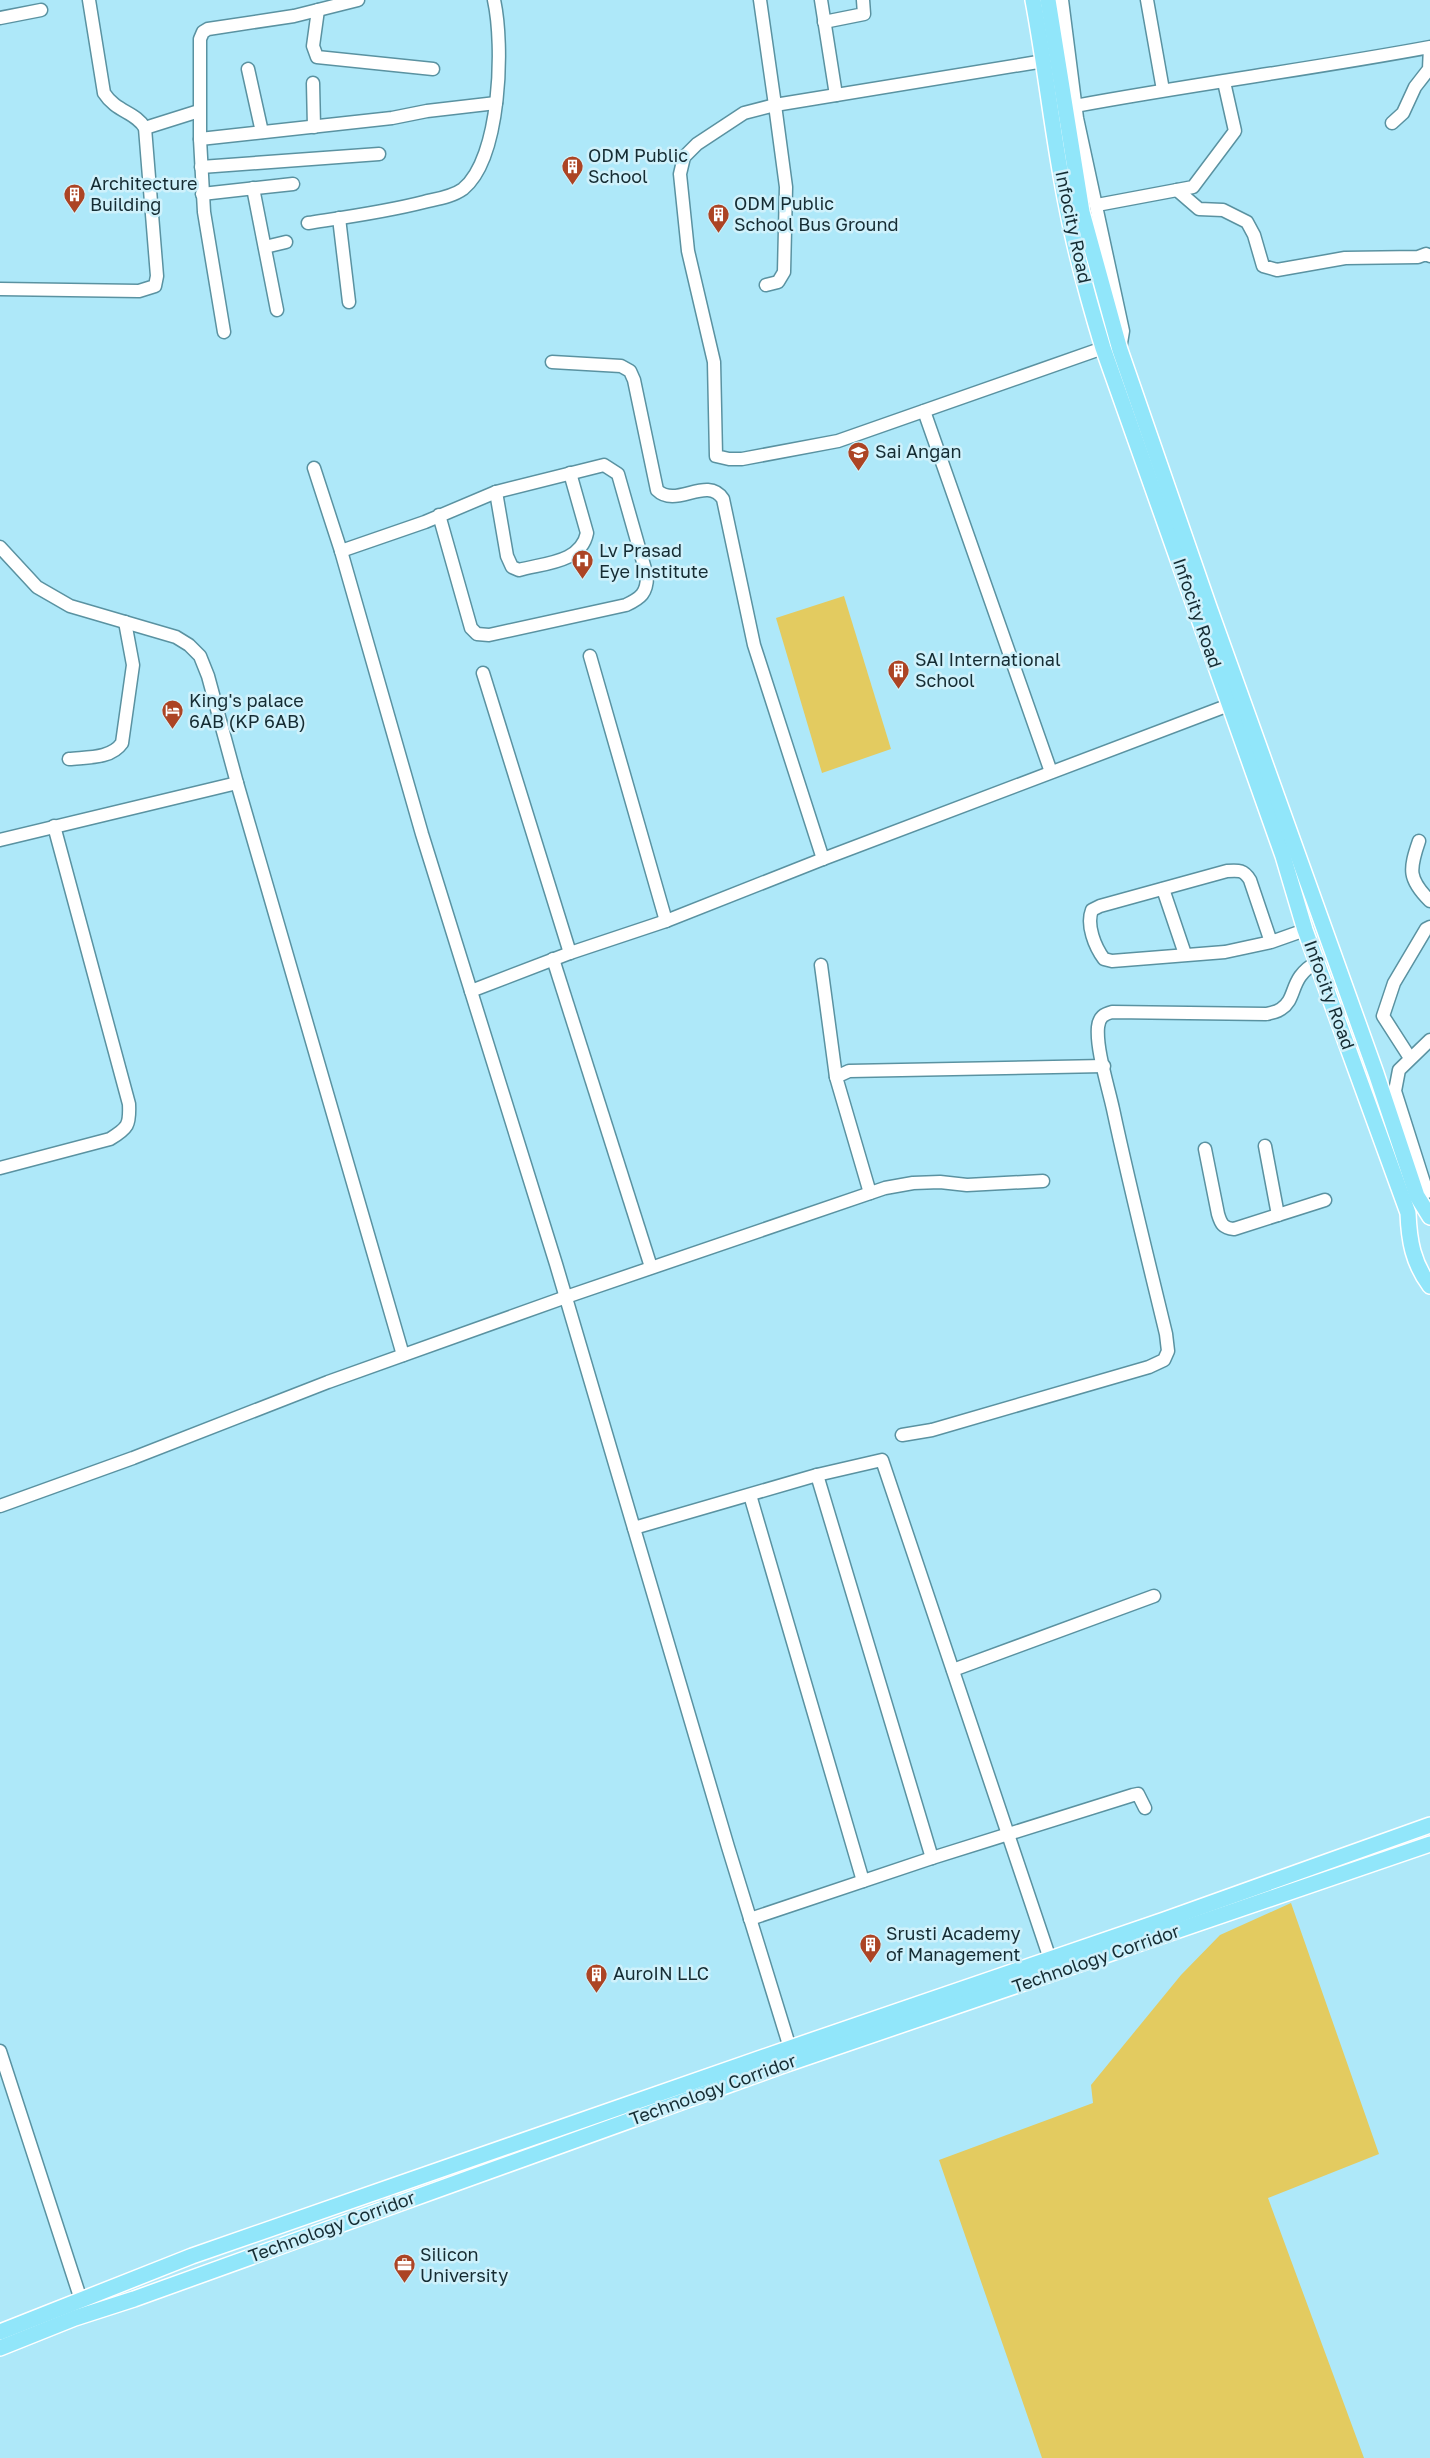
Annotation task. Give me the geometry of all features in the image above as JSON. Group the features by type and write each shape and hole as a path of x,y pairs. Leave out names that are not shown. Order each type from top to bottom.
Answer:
{"main road":[{"name":"Infocity Road","path":"1033,0 1044,60 1089,243 1147,451 1229,705 1266,787 1306,930 1317,962 1422,1202"},
{"name":"Infocity Road","path":"1048,0 1065,151 1066,206 1079,264 1103,348 1147,451 1266,787 1376,1073 1422,1202 1413,1255 1421,1274 1430,1286"},
{"path":"0,2332 192,2256 790,2048 1002,1984 1050,1959 1430,1825"},
{"name":"Technology Corridor","path":"0,2348 75,2318 134,2299 1002,1984 1430,1844"}],"street":[{"path":"0,289 139,291 155,286 157,276 145,128 141,122 110,103 104,93 89,0"},
{"path":"224,332 202,194 200,39 202,32 208,29 318,10 358,0"},
{"path":"308,223 380,213 446,197 462,190 474,176 487,149 496,103 499,67 494,0"},
{"path":"760,0 786,187 784,272 778,282 766,285"},
{"path":"820,0 836,95"},
{"path":"824,22 864,14 863,0"},
{"path":"1062,0 1075,106 1123,332 1120,350"},
{"path":"1147,0 1163,90"},
{"path":"0,18 41,10"},
{"path":"318,10 313,46 317,57 433,69"},
{"path":"1075,106 1430,47 1429,69 1414,87 1403,113 1392,123"},
{"path":"1044,60 836,95 744,113 697,144 684,156 680,174 688,251 714,362 716,456 728,459 742,459 838,441 1103,348"},
{"path":"248,69 262,132"},
{"path":"312,82 314,127"},
{"path":"1097,205 1193,187 1234,130 1224,82"},
{"path":"200,139 314,127 496,103"},
{"path":"145,128 200,111"},
{"path":"201,167 380,154"},
{"path":"202,194 293,184"},
{"path":"253,188 277,310"},
{"path":"1177,190 1199,208 1223,210 1246,222 1254,235 1264,266 1277,270 1345,258 1418,257 1426,254 1430,256"},
{"path":"339,218 349,302"},
{"path":"264,246 286,242"},
{"path":"552,362 621,366 630,371 634,380 657,490 664,496 671,498 712,489 723,498 754,645 822,858"},
{"path":"924,411 1050,772"},
{"path":"341,551 496,492 604,465 618,474 647,576 647,588 640,599 626,605 489,636 477,634 471,628 439,515"},
{"path":"314,468 341,551 422,834 566,1296 750,1919 790,2048"},
{"path":"496,492 507,556 512,567 519,570 571,557 585,543 587,533 570,473"},
{"path":"0,547 37,587 70,606 176,637 189,645 200,656 208,676 237,783 403,1355"},
{"path":"69,759 109,754 117,750 122,743 133,665 125,622"},
{"path":"590,656 666,921"},
{"path":"484,673 570,953"},
{"path":"471,991 553,959 666,921 822,858 1229,705"},
{"path":"0,840 237,783"},
{"path":"0,1168 110,1139 123,1131 130,1121 129,1104 54,826"},
{"path":"1419,841 1412,871 1416,887 1430,901"},
{"path":"1272,942 1250,880 1246,874 1239,870 1227,871 1100,906 1092,910 1089,923 1099,954 1104,959 1112,961 1225,952 1272,942 1306,930"},
{"path":"1163,888 1185,954"},
{"path":"1410,1058 1383,1016 1394,983 1426,929 1430,928"},
{"path":"553,959 651,1267"},
{"path":"902,1435 932,1430 1149,1367 1164,1360 1168,1351 1166,1334 1132,1200 1104,1066 1098,1028 1100,1018 1105,1014 1170,1012 1266,1014 1280,1010 1288,1003 1298,976 1306,968 1317,962"},
{"path":"821,965 836,1077 870,1193"},
{"path":"1422,1202 1395,1091 1399,1070 1430,1040"},
{"path":"836,1077 849,1071 1104,1066"},
{"path":"1265,1146 1278,1215"},
{"path":"1205,1149 1221,1224 1226,1228 1234,1229 1325,1200"},
{"path":"0,1506 566,1296 870,1193 912,1183 940,1182 967,1184 1043,1181"},
{"path":"634,1528 817,1475 882,1460 1010,1835 1050,1959"},
{"path":"817,1475 932,1858"},
{"path":"750,1495 863,1881"},
{"path":"953,1670 1154,1596"},
{"path":"750,1919 932,1858 1134,1795 1138,1794 1145,1808"},
{"path":"0,2051 81,2300"}],"shaded area":[{"path":"844,596 891,749 822,773 776,618"},
{"path":"1291,1903 1379,2154 1268,2198 1364,2458 1042,2458 939,2160 1093,2103 1091,2085 1181,1975 1220,1935"}],"place":[{"name":"ODM Public School","path":"572,185"},
{"name":"Architecture Building","path":"74,213"},
{"name":"ODM Public School Bus Ground","path":"718,233"},
{"name":"Sai Angan","path":"859,471"},
{"name":"Lv Prasad Eye Institute","path":"583,580"},
{"name":"SAI International School","path":"899,689"},
{"name":"King's palace 6AB (KP 6AB)","path":"173,730"},
{"name":"Srusti Academy of Management","path":"870,1963"},
{"name":"AuroIN LLC","path":"597,1993"},
{"name":"Silicon University","path":"404,2284"}]}
